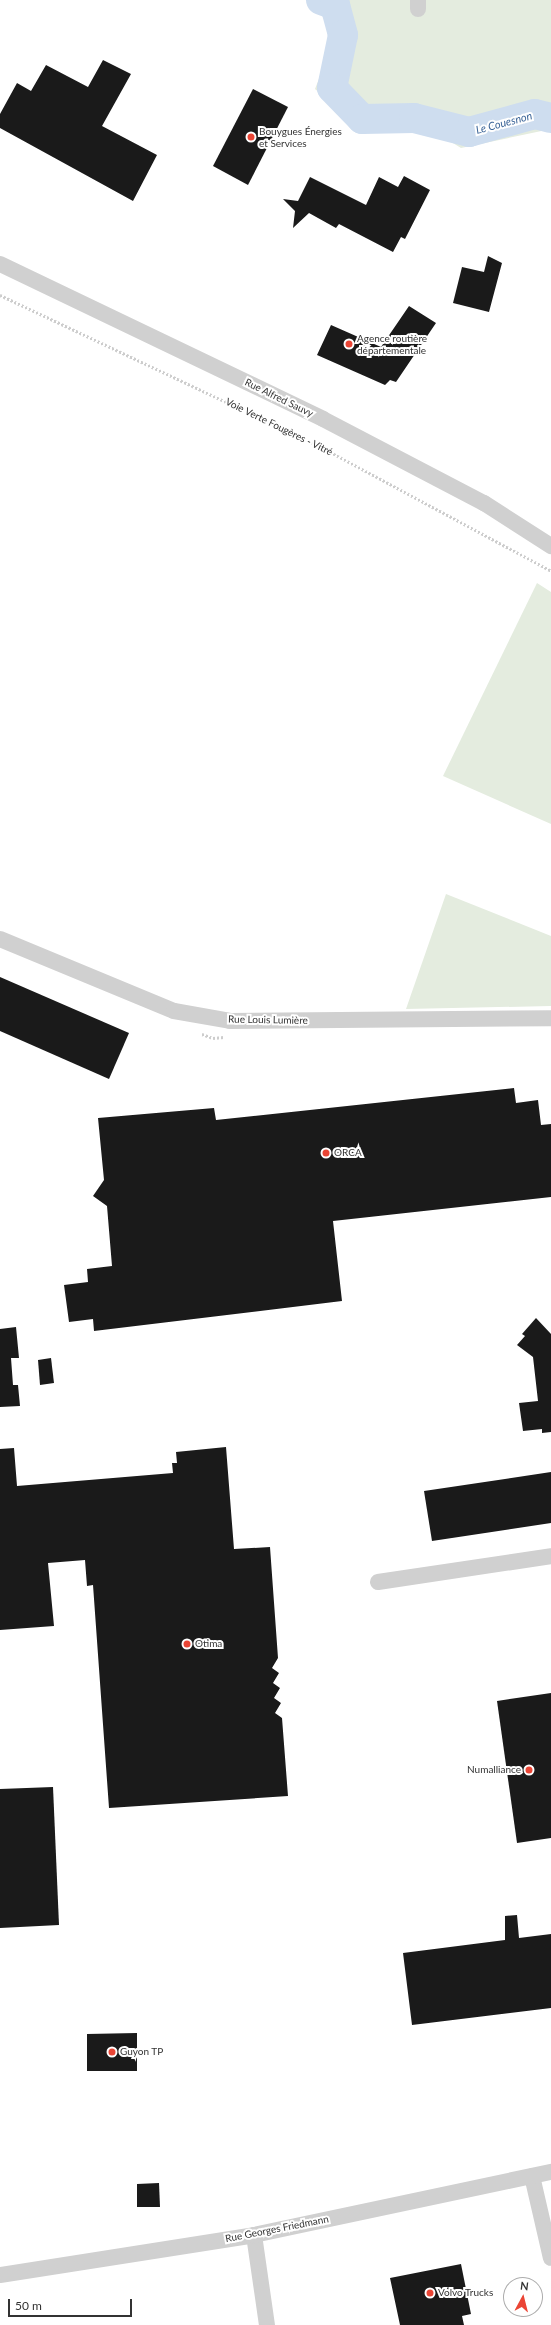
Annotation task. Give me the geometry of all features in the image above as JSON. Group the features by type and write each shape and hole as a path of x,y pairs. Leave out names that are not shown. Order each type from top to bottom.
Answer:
{"street":[{"name":"Rue Alfred Sauvy","path":"0,264 323,419 484,503 551,546"},
{"name":"Rue Louis Lumière","path":"0,939 174,1011 230,1021 551,1018"},
{"path":"378,1582 551,1556"},
{"name":"Rue Georges Friedmann","path":"0,2275 254,2235 551,2172"},
{"path":"532,2176 551,2258"},
{"path":"254,2235 267,2325"}],"path":[{"name":"Voie Verte Fougères - Vitré","path":"0,295 323,448 551,572"}],"shaded area":[{"path":"311,0 551,0 551,129 461,148 414,119 363,130 315,89 343,17 325,2"},
{"path":"537,583 551,592 551,824 443,776"},
{"path":"446,894 551,936 551,1006 406,1009"}],"building":[{"path":"103,60 131,74 102,126 157,155 133,201 0,128 0,114 17,83 31,91 46,65 88,87"},
{"name":"Bouygues Énergies et Services","path":"253,89 288,107 248,185 213,166"},
{"path":"404,176 430,190 405,239 401,237 393,252 339,224 336,228 309,213 293,228 295,211 283,199 298,201 310,177 366,205 379,177 398,187"},
{"path":"488,256 502,263 489,312 453,303 462,267 484,272"},
{"name":"Agence routière départementale","path":"409,306 436,323 396,382 390,380 385,385 317,355 331,325 381,347"},
{"path":"0,977 129,1033 109,1079 0,1031"},
{"name":"ORCA","path":"514,1088 516,1103 538,1100 541,1125 551,1124 551,1197 333,1221 342,1301 94,1331 93,1319 69,1322 64,1285 88,1282 87,1269 112,1266 107,1206 93,1196 104,1180 98,1118 214,1108 216,1120"},
{"path":"536,1318 551,1334 551,1432 542,1433 542,1429 523,1431 519,1403 538,1401 533,1357 517,1345 525,1336 522,1334"},
{"path":"16,1327 19,1358 11,1358 13,1385 18,1385 20,1406 0,1407 0,1329"},
{"path":"51,1358 54,1383 40,1385 38,1360"},
{"name":"Otima","path":"226,1447 234,1549 270,1547 278,1658 272,1668 279,1673 273,1683 280,1688 274,1698 281,1703 275,1713 282,1718 288,1796 109,1808 93,1585 87,1586 85,1560 48,1563 54,1626 0,1630 0,1449 14,1448 17,1486 173,1473 172,1463 177,1463 176,1452"},
{"path":"551,1472 551,1523 432,1541 424,1491"},
{"name":"Numalliance","path":"551,1693 551,1838 517,1843 497,1701"},
{"path":"53,1787 59,1925 0,1928 0,1789"},
{"path":"517,1915 519,1938 551,1934 551,2008 412,2025 403,1953 505,1940 505,1916"},
{"name":"Guyon TP","path":"137,2033 137,2071 87,2071 87,2034"},
{"path":"159,2183 160,2207 137,2207 137,2184"},
{"name":"Volvo Trucks","path":"461,2264 471,2314 462,2316 464,2325 400,2325 390,2278"}],"waterway":[{"name":"Le Couesnon","path":"321,0 335,5 343,35 332,88 362,119 414,118 469,132 535,114 551,118"}],"place":[{"name":"Bouygues Énergies et Services","path":"251,137"},
{"name":"Agence routière départementale","path":"349,344"},
{"name":"ORCA","path":"326,1153"},
{"name":"Otima","path":"187,1644"},
{"name":"Numalliance","path":"529,1770"},
{"name":"Guyon TP","path":"112,2052"},
{"name":"Volvo Trucks","path":"430,2293"}]}
